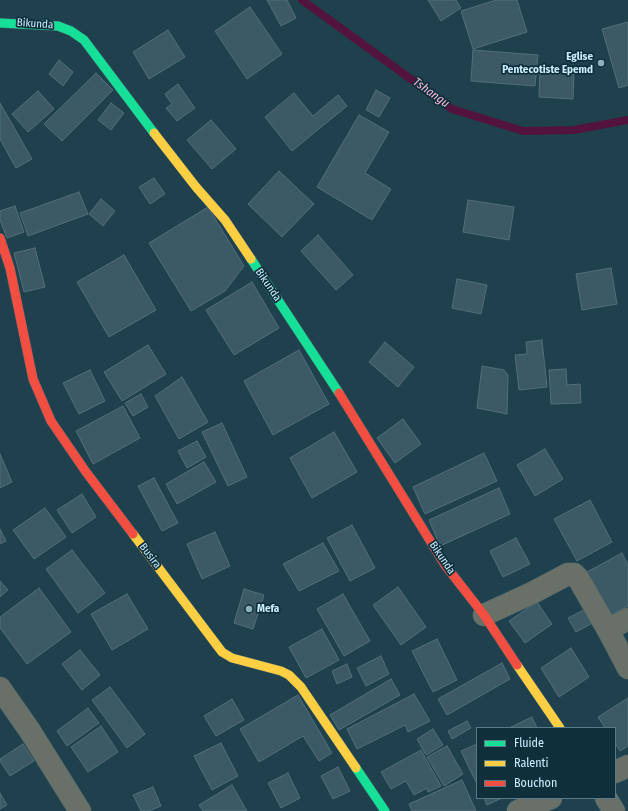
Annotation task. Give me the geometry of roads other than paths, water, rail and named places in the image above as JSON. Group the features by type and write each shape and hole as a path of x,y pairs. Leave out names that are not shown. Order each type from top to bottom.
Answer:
{"street":[{"name":"Bikunda","path":"0,23 58,26 72,30 84,40 165,148 225,220 327,373 446,565 484,615 559,727"},
{"name":"Busira","path":"0,238 10,268 33,380 52,421 86,472 222,652 232,658 281,671 289,675 301,687 385,811"},
{"path":"484,615 532,593 568,574 574,574 578,578 608,630 628,668"},
{"path":"608,630 628,619"},
{"path":"0,688 30,731 80,811"},
{"path":"616,772 628,766"},
{"path":"518,811 548,799"},
{"path":"607,799 614,811"}],"waterway":[{"name":"Tshangu","path":"302,0 452,109 523,131 574,130 628,120"}],"place":[{"name":"Eglise Pentecotiste Epemd","path":"601,63"},
{"name":"Mefa","path":"249,609"}]}
